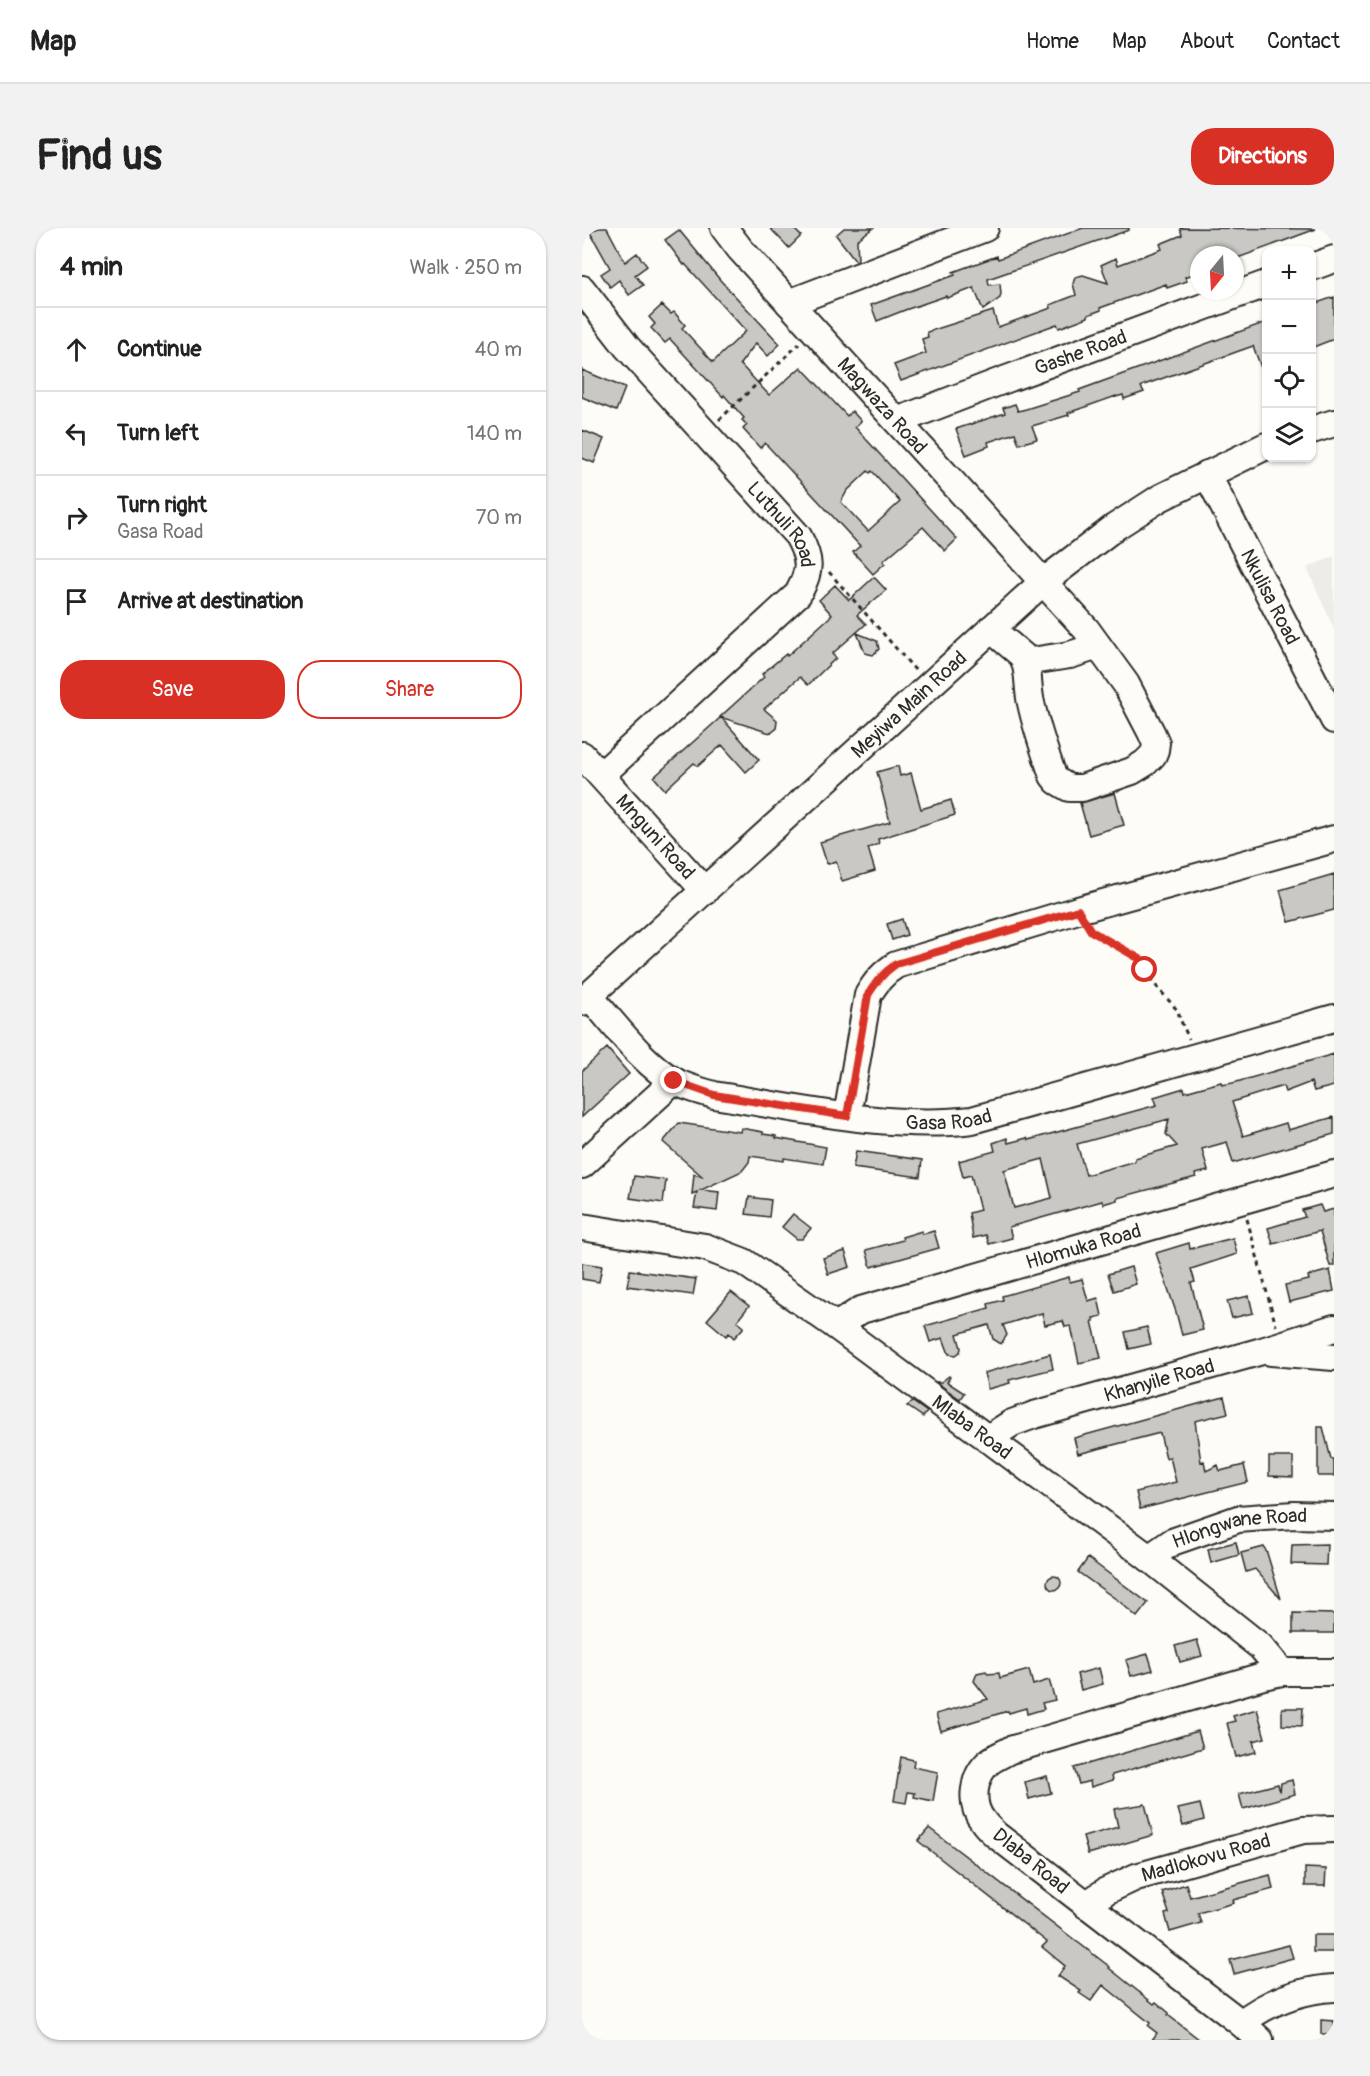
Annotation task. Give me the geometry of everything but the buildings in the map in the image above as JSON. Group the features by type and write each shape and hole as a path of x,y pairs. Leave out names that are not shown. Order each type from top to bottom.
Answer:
{"street":[{"name":"Magwaza Road","path":"724,228 740,249 1066,606 1126,684 1156,742 1153,756 1132,771 1082,788 1069,788 1057,781 1053,776 1030,702 1028,670 1025,662"},
{"path":"789,303 930,237 986,228"},
{"path":"1316,265 1334,259"},
{"name":"Gashe Road","path":"897,421 996,382 1262,285"},
{"name":"Luthuli Road","path":"582,289 589,311 627,347 798,536 806,551 809,568 806,580 798,594 601,775"},
{"path":"1316,428 1334,423"},
{"name":"Meyiwa Main Road","path":"585,999 1043,582 1115,527 1160,498 1262,448"},
{"name":"Nkulisa Road","path":"1207,474 1334,720"},
{"path":"991,629 1023,657 1025,662 1070,655 1098,646"},
{"name":"Mnguni Road","path":"582,755 705,891"},
{"path":"847,1116 868,995 876,981 896,964 1078,910 1334,839"},
{"name":"Gasa Road","path":"585,999 645,1058 674,1081 714,1095 847,1116 905,1123 942,1124 972,1119 1334,1018"},
{"path":"582,1166 674,1081"},
{"name":"Hlomuka Road","path":"836,1326 861,1310 1334,1174"},
{"name":"Mlaba Road","path":"582,1227 705,1247 744,1262 836,1326 1149,1558 1261,1647 1282,1672"},
{"name":"Khanyile Road","path":"987,1440 1012,1423 1034,1414 1272,1348 1334,1328"},
{"path":"1272,1348 1334,1357"},
{"name":"Hlongwane Road","path":"1149,1558 1172,1542 1238,1519 1294,1515 1334,1516"},
{"path":"1282,1672 1334,1672"},
{"name":"Dlaba Road","path":"1260,2040 996,1835 981,1820 974,1789 979,1774 990,1761 1010,1750 1282,1672"},
{"name":"Madlokovu Road","path":"1086,1905 1106,1891 1136,1877 1303,1830 1334,1829"},
{"path":"1240,2023 1259,2009 1294,1995 1315,1989 1334,1988"}],"path":[{"path":"705,433 814,330"},
{"path":"806,551 823,565 930,685"},
{"path":"1078,910 1091,931 1142,961 1151,980 1178,1011 1196,1057"},
{"path":"1241,1200 1272,1348"}],"shaded area":[{"path":"1334,556 1334,629 1307,568"}],"route":[{"path":"674,1081 688,1088 714,1095 847,1116 868,995 876,981 885,972 896,964 1078,910 1091,931 1140,959 1145,970"}]}
